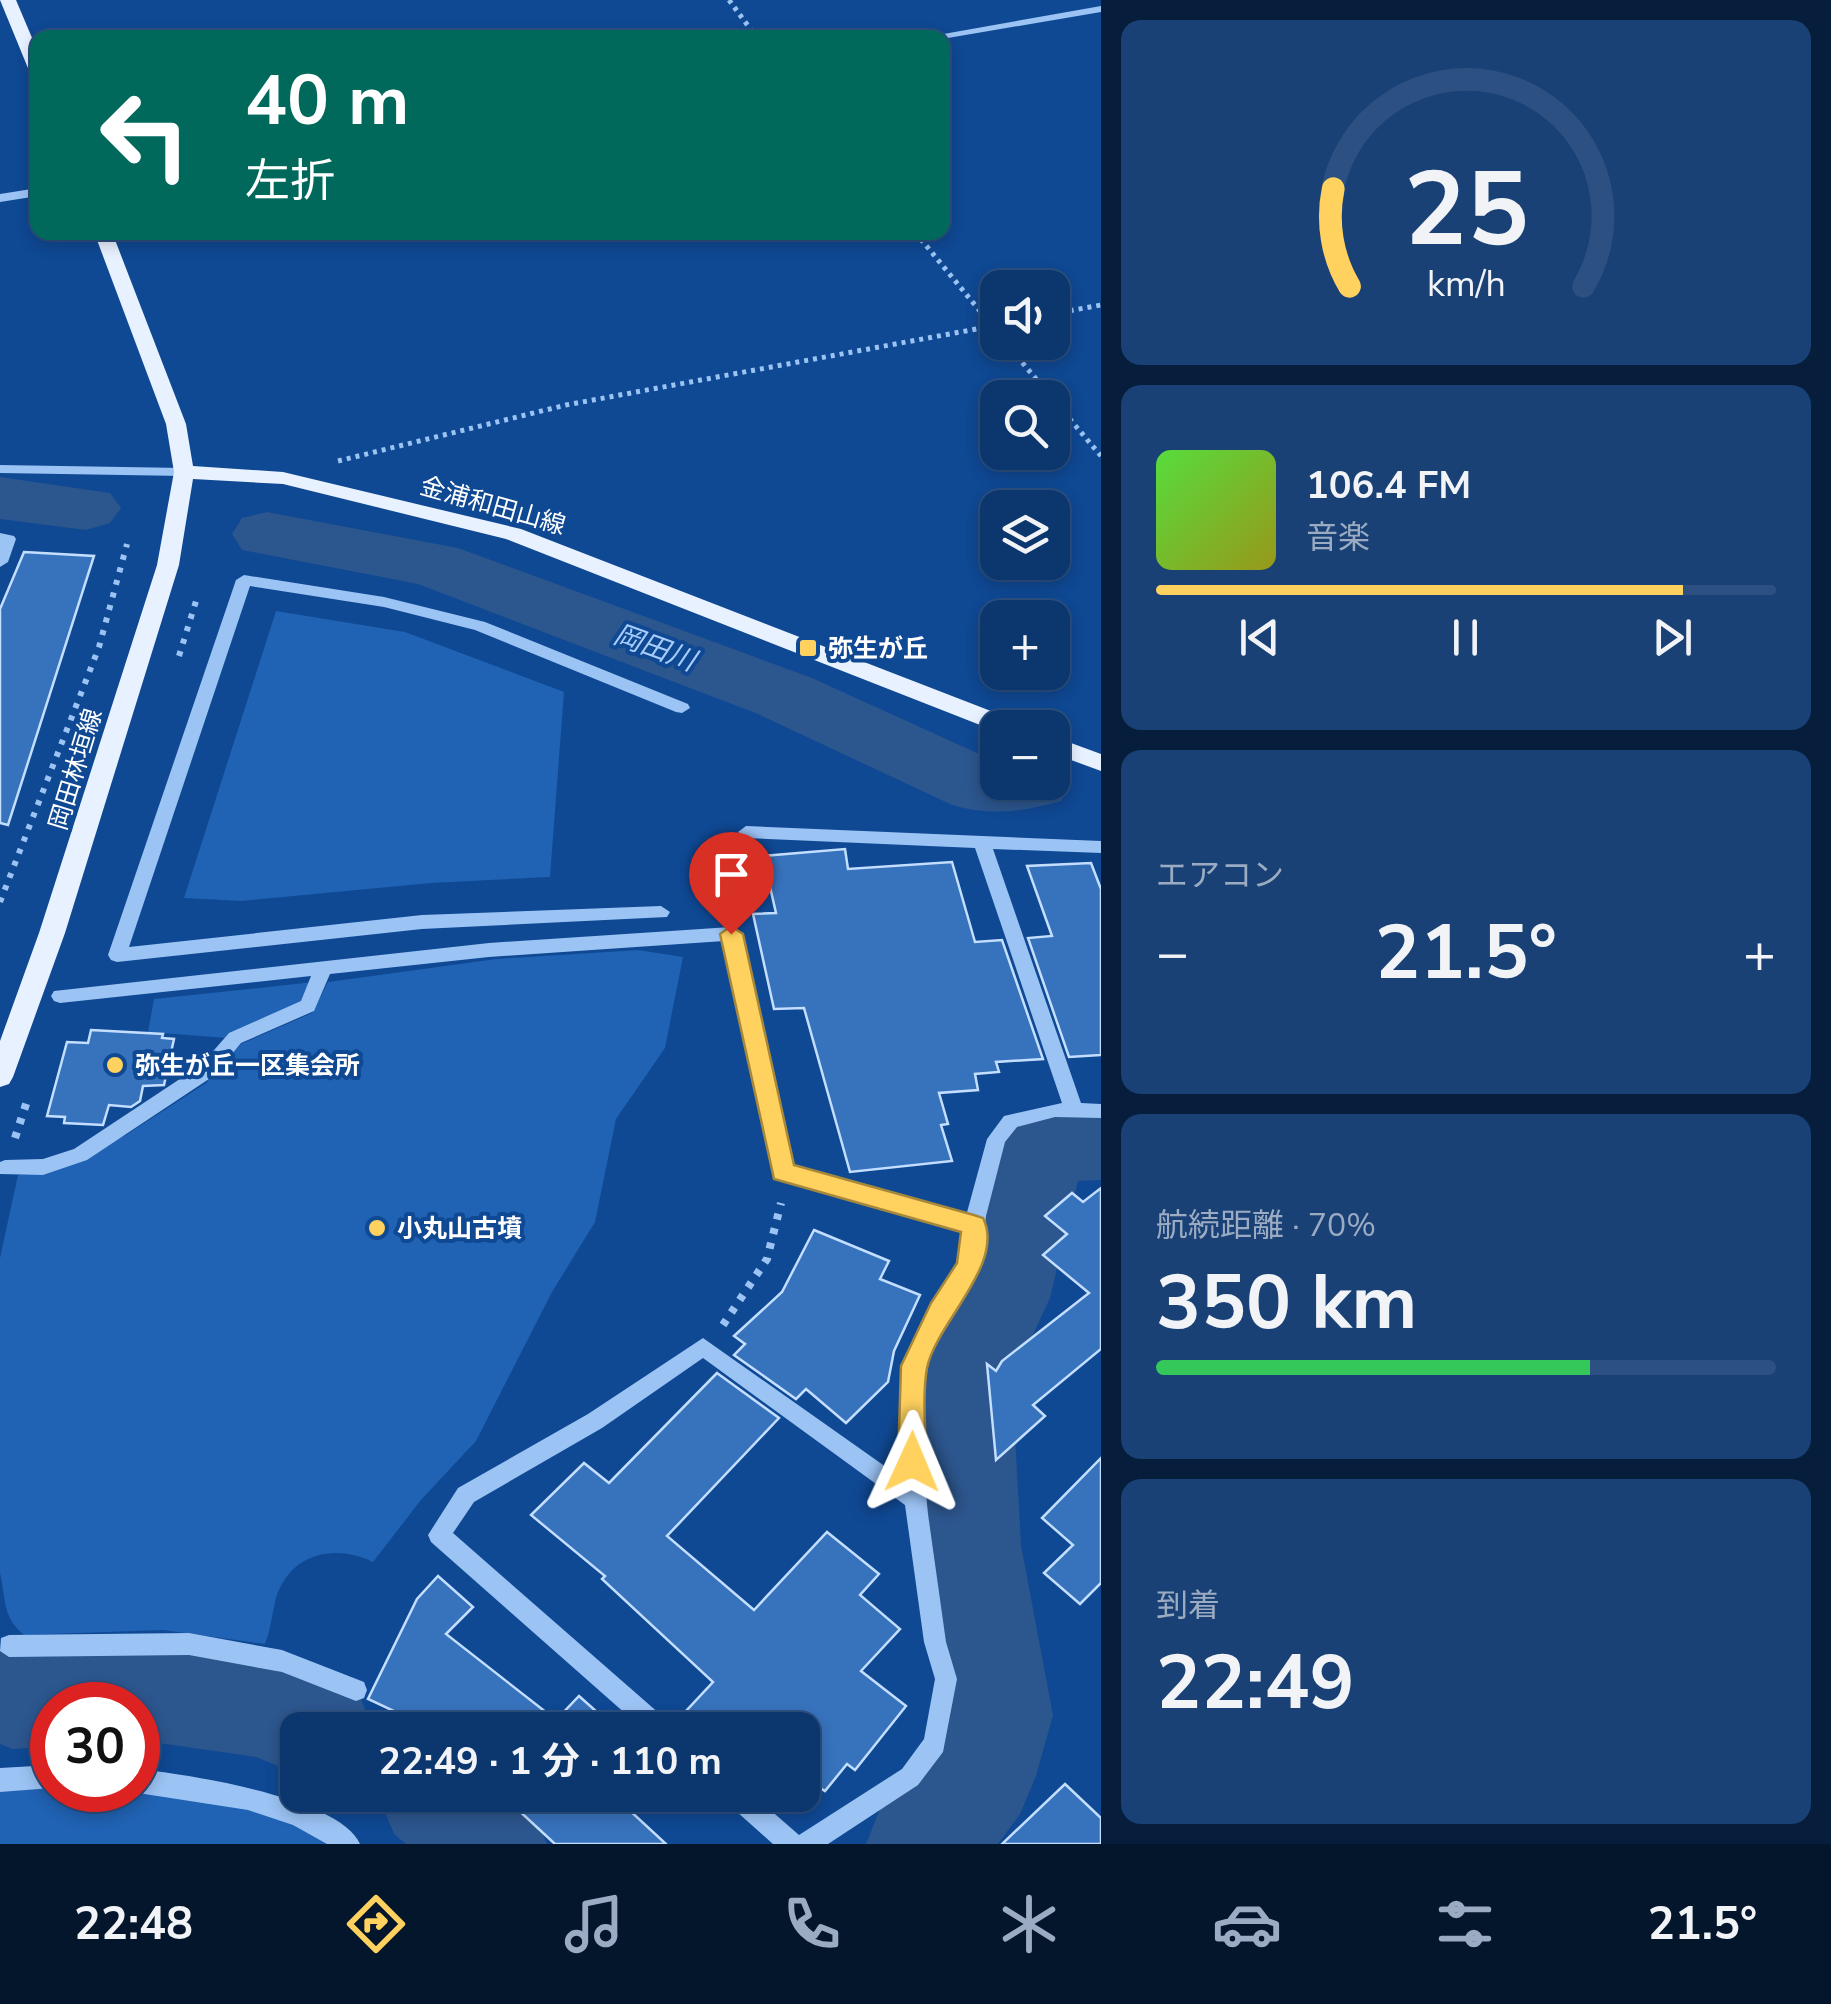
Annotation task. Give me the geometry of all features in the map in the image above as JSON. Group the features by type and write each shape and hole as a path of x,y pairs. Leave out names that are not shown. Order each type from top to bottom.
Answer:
{"main road":[{"path":"8,0 30,54"},
{"path":"107,240 176,424 184,472"},
{"name":"金浦和田山線","path":"184,472 283,478 513,534 980,716"},
{"name":"岡田林垣線","path":"0,1077 52,933 168,565 184,472"}],"street":[{"path":"950,34 1101,9"},
{"path":"0,198 30,193"},
{"path":"0,468 184,472"},
{"path":"0,538 9,539 0,562"},
{"path":"661,912 422,922 117,955 244,580 384,602 480,626 682,708"},
{"path":"746,832 1101,847"},
{"path":"982,842 1074,1110"},
{"path":"60,996 489,950 731,934 783,1172 974,1226"},
{"path":"5,1168 44,1168 80,1155 208,1070 235,1038 308,1006 324,966"},
{"path":"807,1844 910,1777 935,1744 946,1678 935,1642 912,1462 914,1366 940,1311 970,1266 974,1226 996,1139 1011,1121 1055,1110 1101,1111"},
{"path":"641,1712 440,1535 466,1495 595,1420 703,1347 916,1500"},
{"path":"8,1646 188,1644 282,1661 356,1690"},
{"path":"0,1780 30,1778"},
{"path":"160,1783 198,1787 287,1810 348,1844"},
{"path":"754,1812 791,1844"}],"path":[{"path":"730,0 751,30"},
{"path":"922,240 980,309"},
{"path":"1070,311 1101,305"},
{"path":"283,478 379,448 566,405 980,328"},
{"path":"1021,360 1037,380"},
{"path":"1070,419 1101,456"},
{"path":"0,902 99,647 127,544"},
{"path":"703,1347 767,1259 780,1206 783,1172"}],"shaded area":[{"path":"276,611 405,632 564,692 550,877 431,883 241,901 184,898"},
{"path":"638,950 683,957 665,1048 616,1119 595,1222 552,1292 476,1441 421,1500 373,1562 359,1556 330,1553 292,1570 276,1598 265,1644 163,1630 24,1635 8,1614 0,1573 0,1258 18,1175 55,1171 126,1135 206,1083 241,1044 312,1013 328,982 496,959"},
{"path":"314,982 304,1002 227,1038 148,1032 154,999"},
{"path":"30,1778 30,1812 160,1812 160,1783 198,1787 348,1844 0,1844 0,1780"}],"building":[{"path":"24,552 94,556 8,825 0,823 0,609"},
{"path":"845,849 848,869 952,862 975,942 1002,940 1043,1059 996,1062 999,1072 975,1074 978,1090 939,1093 948,1124 941,1125 952,1161 850,1172 804,1008 774,1009 753,914 776,913 763,856"},
{"path":"1091,863 1101,889 1101,1055 1069,1057 1028,938 1052,936 1027,866"},
{"name":"弥生が丘一区集会所","path":"91,1030 163,1034 162,1038 174,1039 164,1085 143,1086 140,1101 131,1107 109,1105 103,1125 64,1123 65,1117 47,1116 67,1042 88,1043"},
{"path":"1101,1188 1101,1349 1033,1405 1045,1416 996,1460 987,1364 996,1371 1002,1361 1089,1293 1043,1255 1067,1234 1045,1216 1072,1193 1083,1202"},
{"path":"814,1230 889,1261 880,1279 920,1295 894,1351 888,1382 846,1423 806,1389 796,1399 734,1355 745,1344 734,1336 782,1292"},
{"path":"717,1373 779,1418 667,1536 754,1610 827,1532 879,1574 860,1595 900,1629 861,1671 906,1706 855,1770 847,1764 825,1791 820,1788 820,1712 687,1710 713,1682 602,1579 605,1576 531,1515 584,1463 609,1483"},
{"path":"1101,1458 1101,1583 1080,1604 1044,1573 1073,1545 1042,1518"},
{"path":"438,1576 473,1607 446,1634 546,1712 396,1712 368,1699 417,1599"},
{"path":"579,1696 597,1712 564,1712"},
{"path":"1065,1784 1101,1818 1101,1844 1002,1844"},
{"path":"520,1812 631,1812 666,1844 555,1844"}],"waterway":[{"name":"岡田川","path":"0,498 86,508"},
{"name":"岡田川","path":"267,534 433,564 785,696 980,786"},
{"path":"922,1844 940,1831 981,1776 999,1715 970,1545 963,1380 1003,1298 1027,1213 1036,1158 1056,1146 1101,1144"},
{"path":"13,1697 134,1688 259,1705 280,1714"},
{"path":"453,1812 491,1844"}],"place":[{"name":"弥生が丘","path":"808,648"},
{"name":"弥生が丘一区集会所","path":"115,1065"},
{"name":"小丸山古墳","path":"377,1228"}],"route":[{"path":"731,934 783,1172 974,1226 970,1266 940,1311 914,1366 912,1462"}]}
